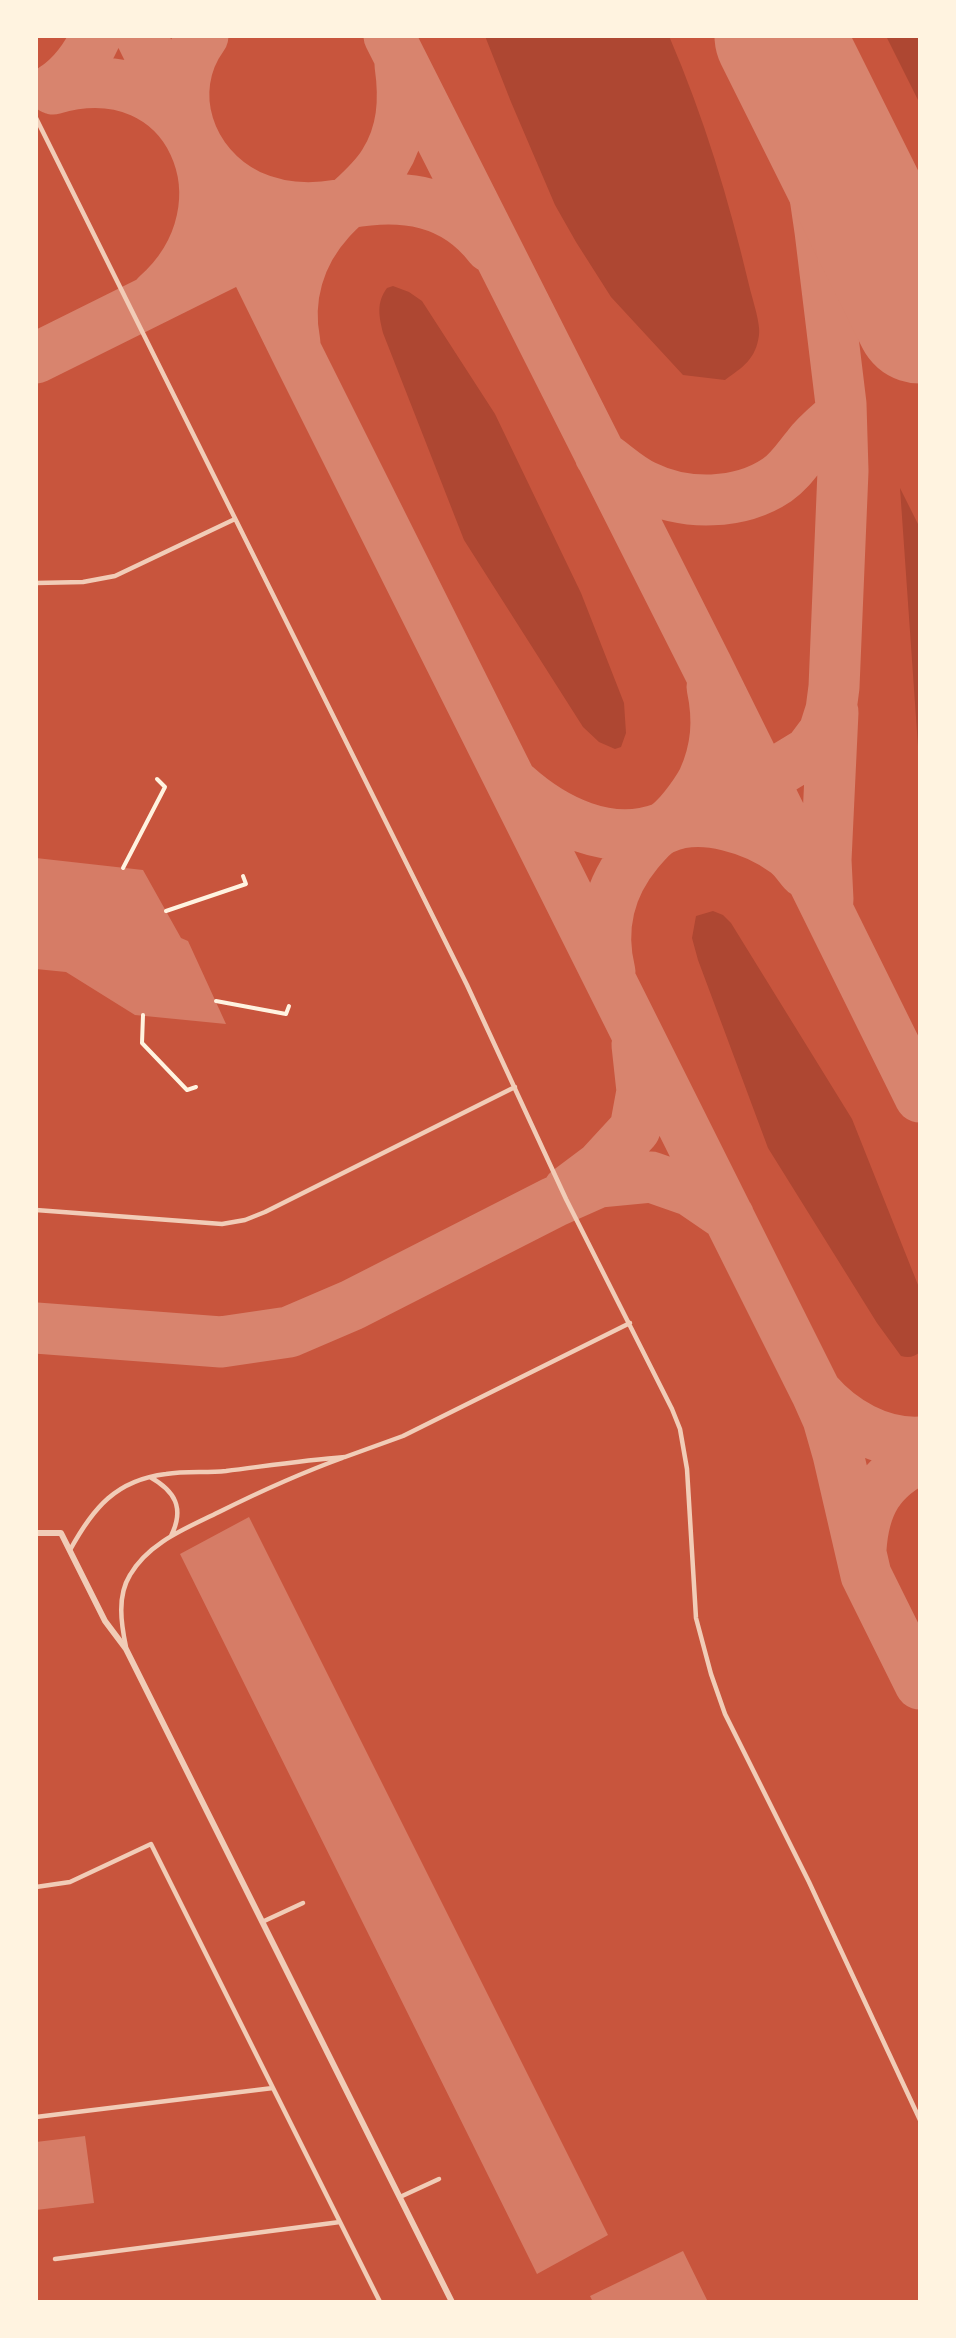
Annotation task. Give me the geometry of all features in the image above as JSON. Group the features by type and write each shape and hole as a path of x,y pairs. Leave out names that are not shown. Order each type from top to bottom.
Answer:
{"street":[{"path":"36,1533 61,1533 105,1621 126,1649 452,2302"}],"lane":[{"path":"36,118 462,974 566,1199 661,1384 680,1429 687,1469 696,1618 702,1647 725,1714 809,1882 920,2120"},
{"path":"36,583 83,582 116,576 235,519"},
{"path":"36,1210 210,1224 245,1220 515,1087"},
{"path":"126,1649 121,1624 125,1585 130,1574 142,1560 171,1536 278,1482 403,1436 630,1323"},
{"path":"70,1550 85,1524 103,1503 124,1486 150,1477 345,1457"},
{"path":"150,1477 166,1486 174,1500 178,1517 171,1536"},
{"path":"36,1887 70,1882 151,1844 380,2302"},
{"path":"262,1922 303,1903"},
{"path":"36,2117 273,2088"},
{"path":"400,2197 439,2179"},
{"path":"55,2259 340,2222"}],"path":[{"path":"123,868 165,787 157,779"},
{"path":"166,911 246,884 243,876"},
{"path":"216,1001 286,1014 289,1006"},
{"path":"143,1015 142,1043 187,1090 196,1088"}],"shaded area":[{"path":"485,36 669,36 715,159 759,324 759,335 752,356 725,380 683,375 611,297 555,205"},
{"path":"886,36 920,36 920,104"},
{"path":"393,286 409,292 422,301 495,414 581,593 624,703 626,733 621,747 615,749 599,742 583,727 464,540 383,333 380,315 381,299 387,288"},
{"path":"900,488 920,528 920,775"},
{"path":"713,911 723,915 731,923 852,1119 920,1290 920,1352 916,1355 901,1356 877,1323 768,1148 698,960 692,938 696,916"}],"building":[{"path":"36,858 143,870 181,938 188,941 226,1024 135,1015 66,972 36,969"},
{"path":"249,1517 608,2235 537,2274 180,1554"},
{"path":"85,2136 94,2203 36,2210 36,2142"},
{"path":"683,2251 708,2302 593,2302 590,2296"}],"taxiway":[{"path":"53,89 78,66 96,36"},
{"path":"141,36 816,1392 828,1419 838,1454 866,1575 920,1684"},
{"path":"203,36 191,57 185,80 184,103 188,125 211,166 228,182 249,195 271,203 305,207 339,205"},
{"path":"389,36 707,666 920,1097"},
{"path":"664,828 763,780 809,752 824,732 831,710 834,687 843,471 841,404 820,231 805,128 791,60"},
{"path":"295,343 292,310 294,293 310,247 330,220 366,186 378,171 395,140 402,103 400,65"},
{"path":"53,89 101,83 141,92 172,113 194,144 204,181 202,220 186,260 156,296"},
{"path":"36,358 348,203 388,199 426,204 460,219 476,231 490,247"},
{"path":"600,455 633,480 661,493 695,499 730,498 762,488 777,480 815,437 841,414"},
{"path":"516,786 547,810 583,827 622,835 662,828 685,807 700,786 708,768 714,746 716,723 712,687"},
{"path":"828,900 826,860 833,712"},
{"path":"610,972 606,923 613,893 628,865 653,835 661,830 680,823 711,822 728,825 759,836 786,852 804,872"},
{"path":"568,1191 600,1167 635,1129 642,1091 637,1045"},
{"path":"36,1328 221,1342 289,1332 352,1305 554,1202 599,1182 651,1177 691,1191 729,1217"},
{"path":"816,1392 838,1413 863,1429 891,1439 920,1442"},
{"path":"861,1549 866,1519 876,1494 894,1474 920,1458"}],"runway":[{"path":"779,36 920,319"}]}
